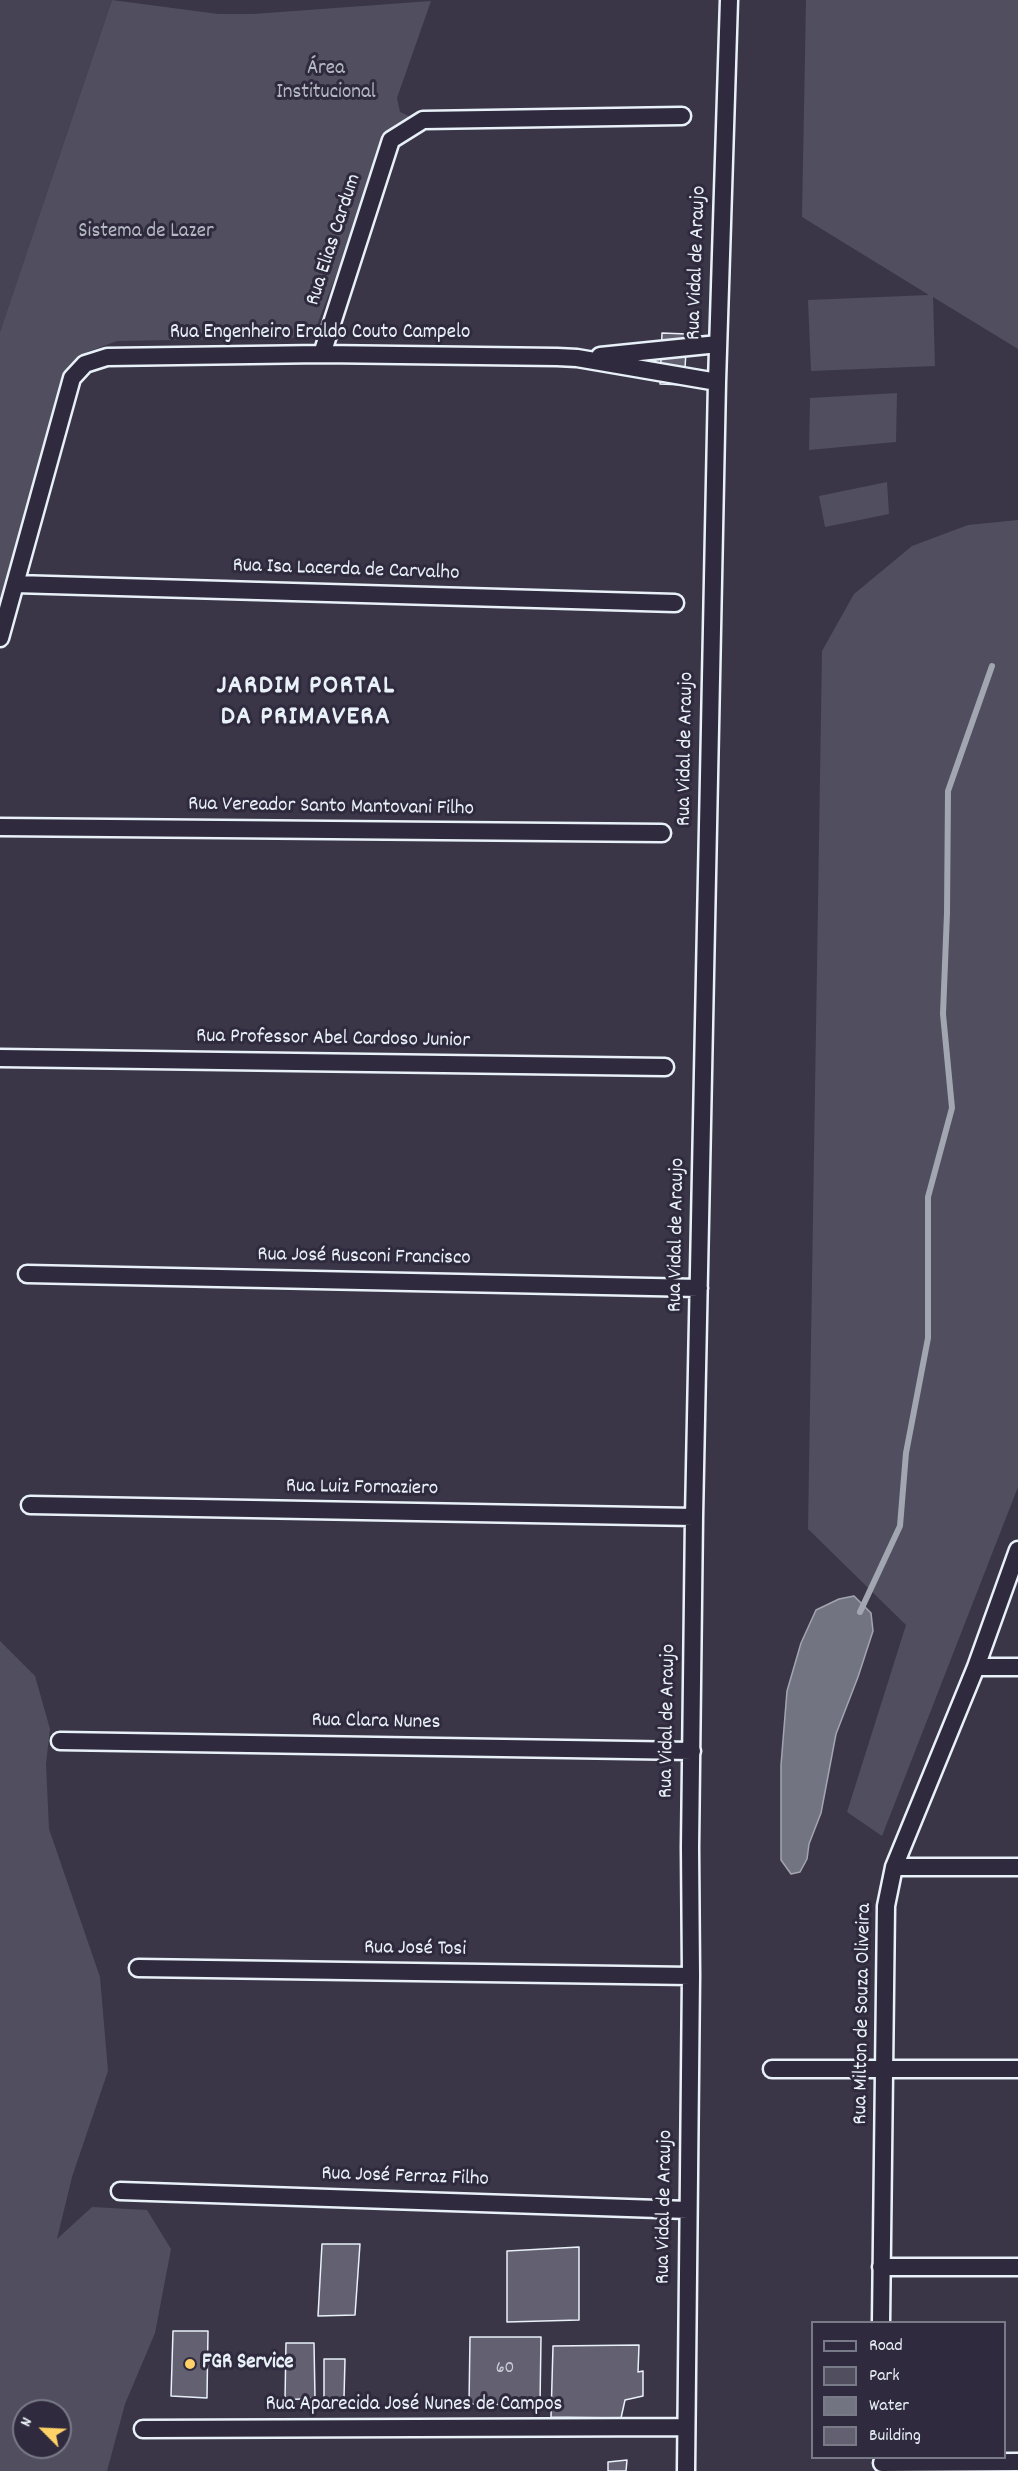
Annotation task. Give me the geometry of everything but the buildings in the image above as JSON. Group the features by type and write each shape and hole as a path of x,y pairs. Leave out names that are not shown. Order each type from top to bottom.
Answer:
{"street":[{"name":"Rua Vidal de Araujo","path":"686,2471 694,1517 717,382 729,0"},
{"name":"Rua Elias Cardum","path":"322,354 391,140 423,120 682,116"},
{"name":"Rua Engenheiro Eraldo Couto Campelo","path":"15,584 72,378 85,364 107,357 322,354 577,358 718,344"},
{"name":"Rua Engenheiro Eraldo Couto Campelo","path":"577,358 717,382"},
{"name":"Rua Isa Lacerda de Carvalho","path":"15,584 675,603"},
{"path":"0,638 15,584"},
{"name":"Rua Vereador Santo Mantovani Filho","path":"0,827 662,833"},
{"name":"Rua Professor Abel Cardoso Junior","path":"0,1058 664,1067"},
{"name":"Rua José Rusconi Francisco","path":"27,1274 699,1287"},
{"name":"Rua Luiz Fornaziero","path":"30,1505 694,1517"},
{"name":"Rua Milton de Souza Oliveira","path":"881,2321 886,1906 894,1867 976,1667 1018,1550"},
{"path":"976,1667 1018,1667"},
{"name":"Rua Clara Nunes","path":"60,1740 692,1751"},
{"path":"894,1867 1018,1867"},
{"name":"Rua José Tosi","path":"138,1968 691,1976"},
{"path":"772,2069 1018,2069"},
{"name":"Rua José Ferraz Filho","path":"120,2191 688,2210"},
{"path":"881,2267 1018,2267"},
{"name":"Rua Aparecida José Nunes de Campos","path":"143,2429 686,2427"},
{"path":"882,2464 1018,2462"}],"shaded area":[{"path":"0,0 112,0 0,332"}],"green space":[{"name":"Sistema de Lazer","path":"112,0 218,14 253,14 431,1 397,98 400,112 413,118 391,131 317,325 310,335 290,338 117,341 87,352 73,363 63,379 0,602 0,332"},
{"path":"806,0 1018,0 1018,349 933,297 935,366 811,371 808,300 929,295 802,217"},
{"path":"897,393 896,442 809,450 810,398"},
{"path":"887,482 889,514 825,527 819,496"},
{"path":"1018,520 1018,1487 882,1836 847,1812 906,1625 808,1529 822,651 854,594 912,546 968,525"},
{"path":"0,1641 35,1676 50,1729 46,1764 49,1829 100,1977 108,2071 72,2177 57,2239 92,2207 147,2210 171,2249 155,2333 125,2404 107,2471 0,2471"}],"water":[{"path":"854,1596 871,1613 873,1631 836,1734 821,1813 809,1844 807,1859 800,1872 791,1874 781,1860 781,1765 787,1691 801,1643 816,1610 839,1599"}],"waterway":[{"path":"860,1612 900,1526 906,1453 928,1338 928,1197 952,1108 943,1014 948,791 992,666"}],"place":[{"name":"FGR Service","path":"190,2364"}],"district":[{"name":"JARDIM PORTAL DA PRIMAVERA","path":"306,704"}],"park label":[{"name":"Área Institucional","path":"326,82"}]}
